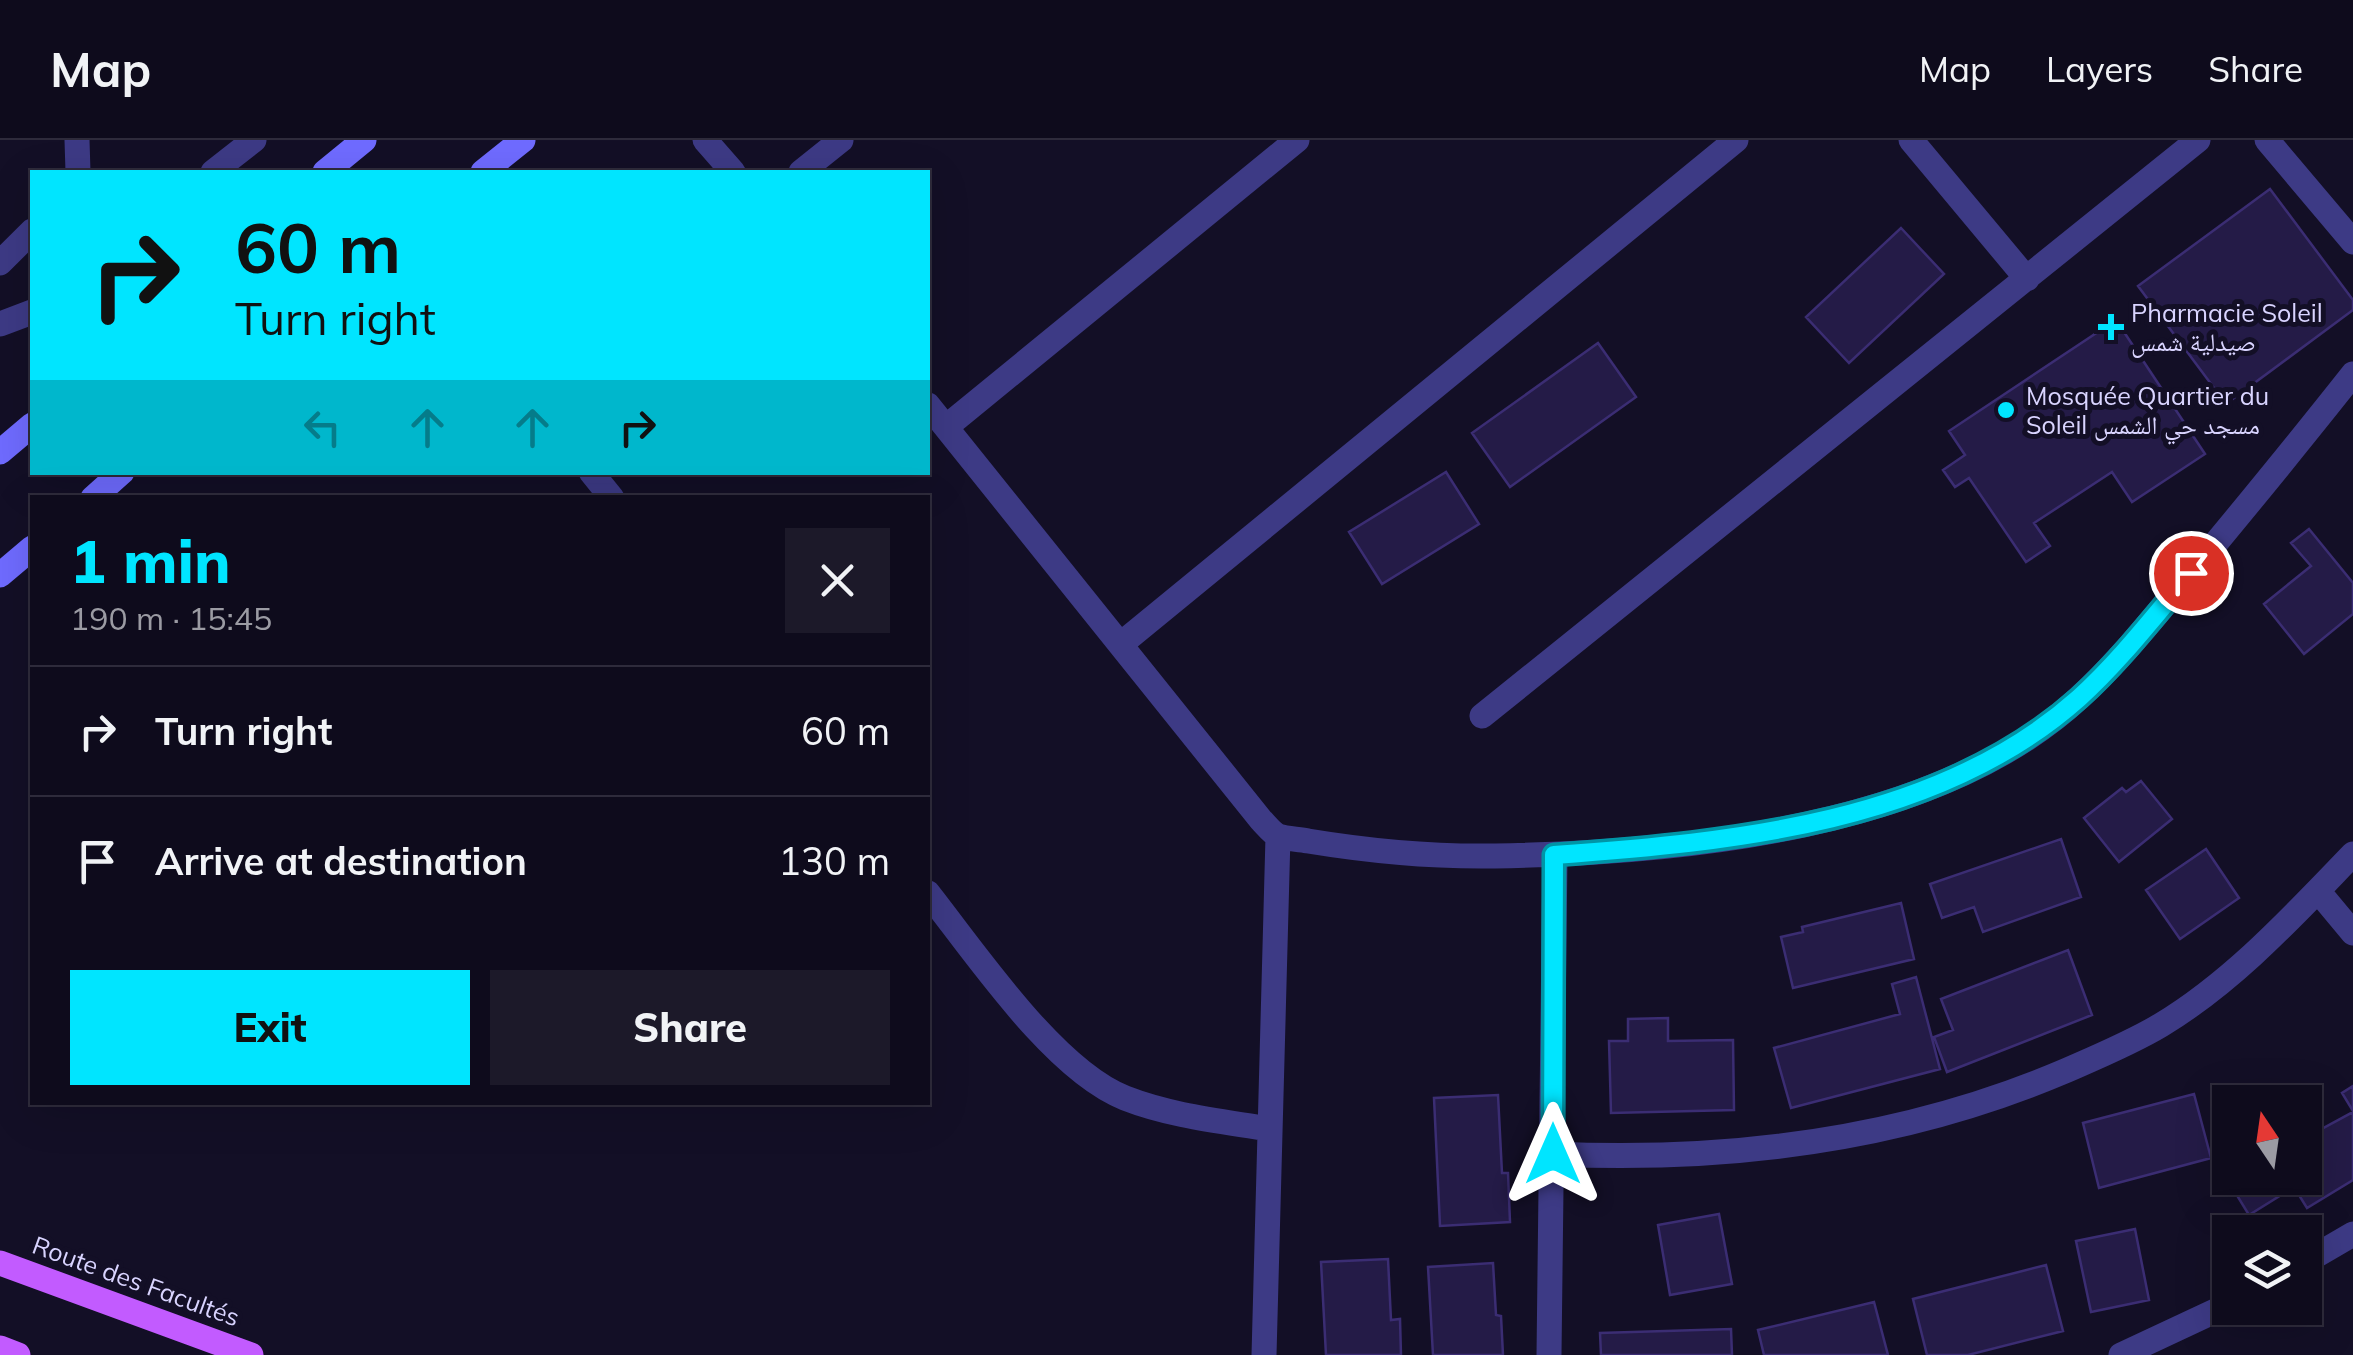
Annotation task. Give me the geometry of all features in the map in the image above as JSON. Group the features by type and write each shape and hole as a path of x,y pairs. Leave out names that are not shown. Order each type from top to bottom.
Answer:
{"main road":[{"path":"326,170 364,140"},
{"path":"486,170 523,140"},
{"path":"0,452 30,427"},
{"path":"96,495 119,475"},
{"path":"0,575 30,550"},
{"name":"Route des Facultés","path":"0,1263 251,1355"},
{"path":"0,1348 18,1355"}],"street":[{"path":"77,140 78,170"},
{"path":"215,170 254,140"},
{"path":"704,140 731,170"},
{"path":"804,170 842,140"},
{"path":"946,427 1297,140"},
{"path":"1121,644 1736,140"},
{"path":"1912,140 2028,279"},
{"path":"1482,716 2198,140"},
{"path":"2267,140 2353,242"},
{"path":"0,263 30,233"},
{"path":"0,324 30,313"},
{"path":"930,407 1261,820 1278,836 1336,846 1468,856 1554,855 1678,846 1827,820 1924,789 1983,764 2028,737 2079,698 2146,626 2353,374"},
{"path":"593,475 610,495"},
{"path":"1264,1355 1278,836"},
{"path":"1553,1154 1613,1157 1777,1148 1954,1112 2029,1087 2160,1026 2223,982 2353,854"},
{"path":"1549,1355 1554,855"},
{"path":"2318,891 2353,932"},
{"path":"930,896 1009,996 1067,1061 1090,1079 1122,1097 1167,1112 1269,1129"},
{"path":"2322,1252 2353,1234"},
{"path":"2121,1355 2212,1312"}],"building":[{"path":"2270,189 2353,300 2353,310 2226,404 2138,286"},
{"path":"1901,228 1944,274 1849,363 1806,317"},
{"path":"2116,320 2205,454 2132,502 2112,472 2034,523 2050,546 2026,562 1969,478 1955,487 1943,470 1965,455 1949,431"},
{"path":"1598,343 1636,397 1510,487 1472,433"},
{"path":"1446,472 1479,524 1382,584 1349,532"},
{"path":"2309,529 2353,583 2353,614 2304,654 2264,604 2311,566 2291,543"},
{"path":"2141,781 2172,819 2119,862 2084,818 2122,788 2126,792"},
{"path":"2061,839 2081,897 1983,932 1974,907 1942,918 1930,884"},
{"path":"2206,849 2239,898 2180,939 2146,890"},
{"path":"1901,903 1914,959 1793,988 1781,937 1803,932 1802,927"},
{"path":"2068,950 2092,1015 1947,1072 1934,1037 1953,1030 1941,999"},
{"path":"1916,977 1940,1069 1791,1108 1774,1048 1900,1014 1892,984"},
{"path":"1668,1018 1668,1041 1733,1040 1734,1110 1611,1113 1609,1041 1628,1041 1628,1019"},
{"path":"2353,1086 2353,1111 2342,1093"},
{"path":"2194,1094 2211,1158 2099,1188 2083,1123"},
{"path":"1498,1095 1502,1173 1508,1173 1510,1222 1440,1226 1434,1098"},
{"path":"2353,1112 2353,1180 2307,1208 2299,1195 2322,1195 2322,1129"},
{"path":"2237,1195 2281,1195 2249,1215"},
{"path":"1719,1214 1732,1284 1670,1295 1658,1225"},
{"path":"2135,1229 2149,1300 2091,1312 2076,1241"},
{"path":"1388,1259 1391,1320 1400,1319 1401,1355 1326,1355 1321,1262"},
{"path":"1493,1263 1503,1355 1433,1355 1428,1267"},
{"path":"2046,1265 2063,1331 1968,1355 1927,1355 1913,1299"},
{"path":"1874,1302 1888,1355 1764,1355 1758,1330"},
{"path":"1731,1329 1732,1355 1601,1355 1600,1333"}],"place":[{"name":"Pharmacie Soleil صيدلية شمس","path":"2111,327"},
{"name":"Mosquée Quartier du Soleil مسجد حي الشمس","path":"2006,410"}],"route":[{"path":"1553,1154 1554,855 1678,846 1827,820 1924,789 1983,764 2028,737 2079,698 2191,573"}]}
